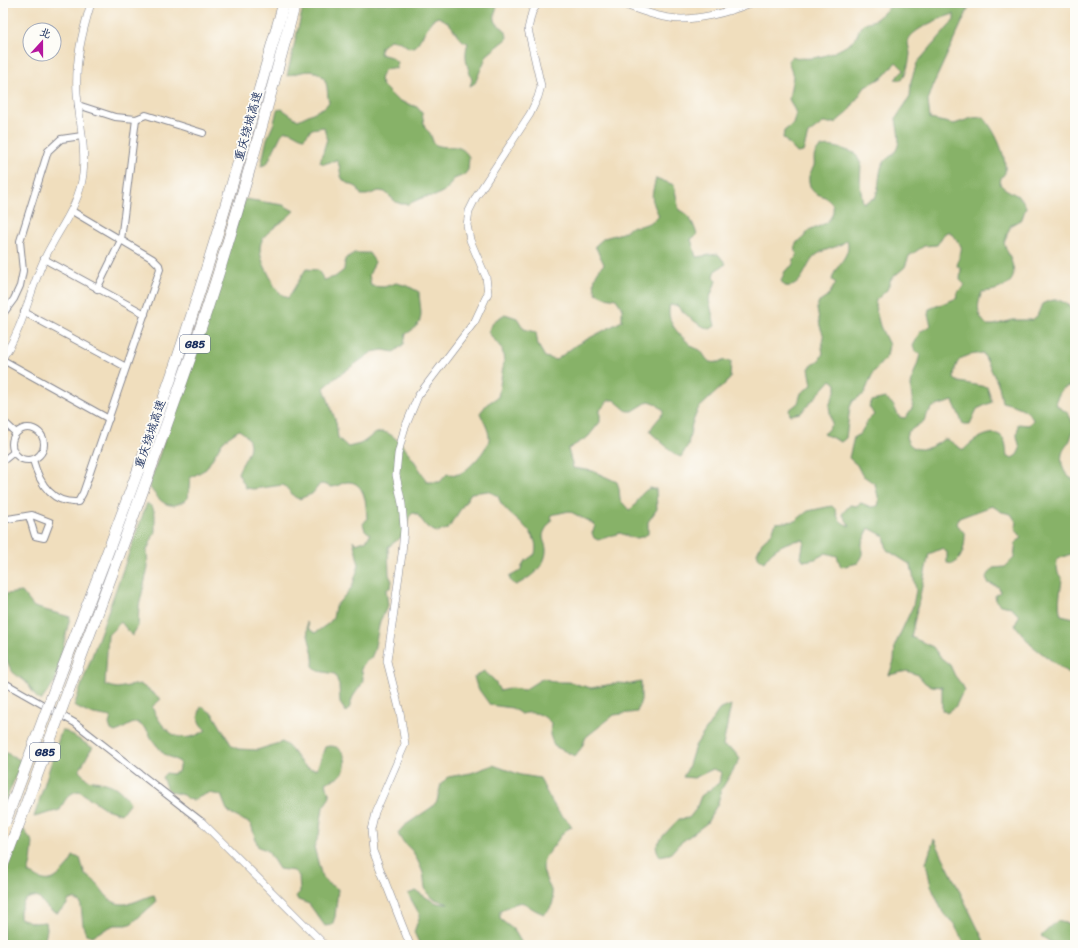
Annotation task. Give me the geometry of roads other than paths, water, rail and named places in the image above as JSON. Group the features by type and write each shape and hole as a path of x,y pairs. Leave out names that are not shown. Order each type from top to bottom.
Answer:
{"highway":[{"name":"重庆绕城高速","path":"4,825 120,520 196,303 250,125 284,3"},
{"name":"重庆绕城高速","path":"3,866 142,496 207,307 259,136 295,3"}],"street":[{"path":"91,3 80,40 77,63 78,104 82,136 83,174 80,192 72,211 44,259 24,312 3,359 109,419"},
{"path":"410,945 373,851 370,830 375,813 405,744 400,712 387,661 402,554 404,528 402,504 396,475 398,454 404,430 418,396 475,321 488,293 486,277 470,240 467,224 469,211 484,184 530,114 538,98 541,86 528,29 532,12 538,3"},
{"path":"620,3 650,14 671,19 715,15 751,3"},
{"path":"78,104 115,117 136,119 146,115 203,133"},
{"path":"97,289 121,240 136,119"},
{"path":"3,314 14,299 20,286 23,272 20,241 48,151 61,139 82,136"},
{"path":"33,460 39,480 49,492 60,501 68,503 78,502 83,493 160,269 159,265 153,259 72,211"},
{"path":"44,259 145,314"},
{"path":"24,312 126,367"},
{"path":"3,421 16,433"},
{"path":"25,429 32,429 36,431 42,437 44,443 43,450 33,460 25,460 14,452 12,446 16,433 25,429"},
{"path":"3,461 14,452"},
{"path":"3,517 8,519 29,516"},
{"path":"3,682 75,723 202,822 325,945"}]}
